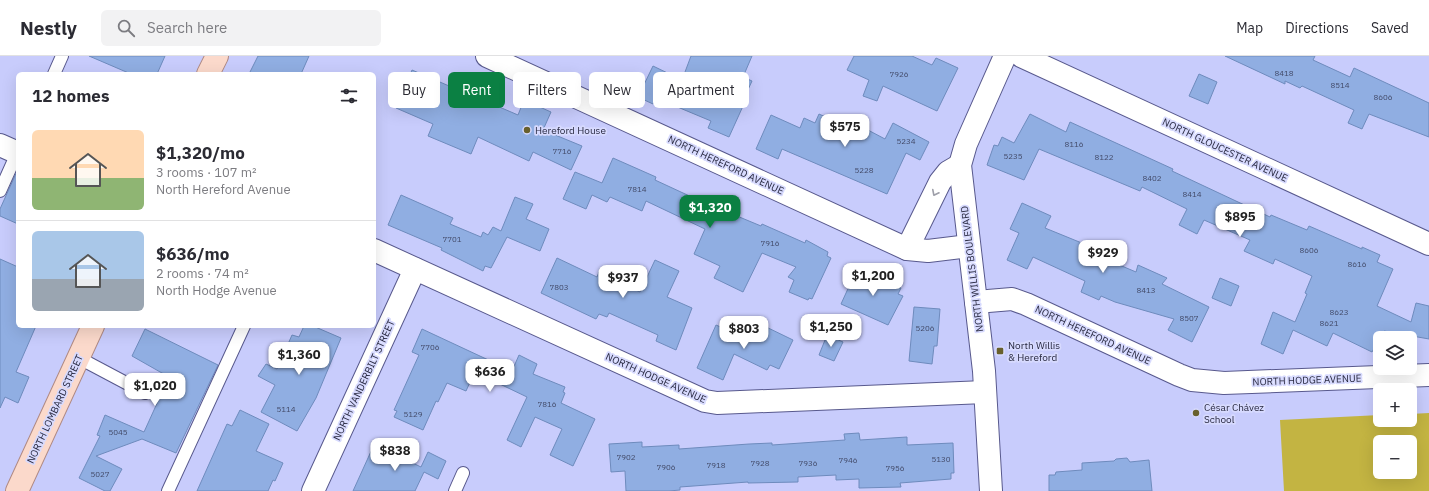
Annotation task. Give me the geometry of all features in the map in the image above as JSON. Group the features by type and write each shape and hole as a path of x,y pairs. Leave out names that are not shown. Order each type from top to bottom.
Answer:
{"main road":[{"path":"209,72 216,56"},
{"name":"NORTH LOMBARD STREET","path":"18,491 92,328"}],"street":[{"name":"NORTH HEREFORD AVENUE","path":"487,56 907,248 928,251 969,246"},
{"name":"NORTH WILLIS BOULEVARD","path":"991,491 985,392 960,165 966,144 1005,56"},
{"name":"NORTH GLOUCESTER AVENUE","path":"1021,56 1429,244"},
{"path":"907,248 940,182 948,172 960,165"},
{"name":"NORTH HODGE AVENUE","path":"376,251 705,401 717,403 985,392"},
{"name":"NORTH VANDERBILT STREET","path":"313,491 415,269"},
{"name":"NORTH HEREFORD AVENUE","path":"976,302 1012,299 1026,304 1179,375 1192,380 1209,383"},
{"name":"NORTH HODGE AVENUE","path":"1209,383 1429,375"}],"lane":[{"path":"55,72 62,56"},
{"path":"0,191 13,151"},
{"path":"168,491 243,328"},
{"path":"79,358 145,393"},
{"path":"455,491 464,473"}],"shaded area":[{"path":"1429,413 1429,491 1284,491 1280,420 1373,415 1373,427 1417,427 1417,414"}],"building":[{"path":"89,56 165,56 158,72 126,72"},
{"path":"258,56 309,56 302,72 250,72"},
{"path":"691,56 752,56 745,72 685,72"},
{"path":"854,56 912,56 932,65 936,58 958,68 937,111 883,86 877,101 863,96 869,80 847,70"},
{"path":"1225,56 1315,56 1313,60 1350,77 1354,68 1429,103 1429,137 1369,114 1362,129 1348,123 1354,110 1302,86 1300,88 1285,81 1285,84"},
{"path":"653,66 665,72 653,72 653,104 645,100 645,83"},
{"path":"1199,74 1217,82 1208,104 1189,96"},
{"path":"749,80 752,81 749,88"},
{"path":"440,82 448,86 448,108 502,108 518,115 521,108 542,108 551,112 543,130 582,146 571,170 533,152 529,161 478,137 471,154 428,136 433,124 396,108 440,108"},
{"path":"680,108 742,108 729,137 708,128 711,121"},
{"path":"819,114 845,126 849,120 885,139 893,123 929,142 920,160 906,153 887,194 782,149 778,159 756,149 771,115 800,128 804,118 815,123"},
{"path":"1030,114 1066,132 1070,122 1173,169 1172,171 1270,217 1271,215 1307,230 1309,226 1362,249 1362,247 1380,255 1377,262 1393,269 1377,306 1411,322 1416,303 1429,306 1429,339 1417,337 1417,331 1373,331 1372,352 1333,333 1327,346 1293,330 1283,354 1261,344 1273,312 1295,322 1307,294 1305,293 1312,276 1275,259 1273,264 1244,251 1250,240 1204,220 1197,234 1179,225 1187,209 1142,187 1140,191 1039,149 1024,180 987,165 994,145 998,146 1002,137 1014,143"},
{"path":"613,158 656,177 655,180 724,212 725,211 761,226 762,224 805,243 806,240 828,252 827,256 831,258 812,299 809,298 808,300 789,292 794,280 788,277 796,267 762,253 743,292 714,278 720,266 694,254 705,229 646,201 642,211 610,197 607,202 592,195 586,209 563,199 575,172 602,183"},
{"path":"16,173 16,223 0,216 0,209"},
{"path":"401,195 453,218 450,224 481,237 483,232 488,235 493,227 501,231 515,197 533,204 526,219 549,229 540,251 507,237 491,268 485,266 483,271 441,250 442,248 388,225"},
{"path":"1022,203 1051,216 1045,228 1094,248 1091,253 1136,272 1138,265 1167,278 1162,284 1209,307 1192,342 1168,330 1174,319 1115,302 1101,296 1099,300 1081,292 1085,281 1033,257 1027,269 1007,260 1019,233 1010,229"},
{"path":"557,258 597,277 599,272 640,292 655,260 679,271 667,297 692,308 676,350 656,341 658,335 609,313 607,317 599,314 596,319 541,293"},
{"path":"0,259 16,266 16,328 35,328 16,372 29,377 18,403 5,397 0,408"},
{"path":"857,269 901,288 898,294 903,296 888,325 841,304"},
{"path":"1220,278 1239,286 1231,306 1212,298"},
{"path":"914,307 940,309 937,346 934,346 932,364 909,361"},
{"path":"760,324 793,340 779,369 770,365 767,370 734,354 723,380 697,368 716,325 752,341"},
{"path":"303,328 318,328 341,338 316,398 297,431 261,412 275,385 258,376 266,364 277,369 292,335 299,337"},
{"path":"145,329 218,365 176,453 142,439 96,456 122,469 110,491 105,491 79,478 100,436 97,435 105,415 144,432 169,377 132,356"},
{"path":"422,329 512,371 519,355 537,364 533,374 565,387 563,392 565,393 561,403 595,419 573,466 550,455 562,429 535,417 521,447 507,440 527,397 481,375 478,383 471,380 466,391 447,383 438,402 436,401 423,430 394,417 397,411 394,410 419,355 412,352"},
{"path":"827,335 843,342 834,361 819,355"},
{"path":"240,410 269,424 256,451 283,463 275,481 273,480 268,491 197,491 227,424 232,426"},
{"path":"859,433 860,440 907,437 907,445 953,443 954,473 951,473 951,479 900,483 901,487 859,488 859,479 836,480 836,475 798,477 798,482 748,482 680,487 680,490 669,491 626,491 625,471 611,472 609,444 642,442 642,447 679,445 679,449 772,443 772,445 845,440 844,434"},
{"path":"373,447 378,449 379,447 421,467 428,452 446,461 438,479 424,472 415,491 353,491"},
{"path":"1127,458 1130,462 1149,460 1152,491 1049,491 1049,475 1055,475 1056,472 1082,470 1082,463 1114,461 1116,459"}],"place":[{"name":"Hereford House","path":"527,130"},
{"name":"North Willis & Hereford","path":"1000,351"},
{"name":"César Chávez School","path":"1196,413"}]}
